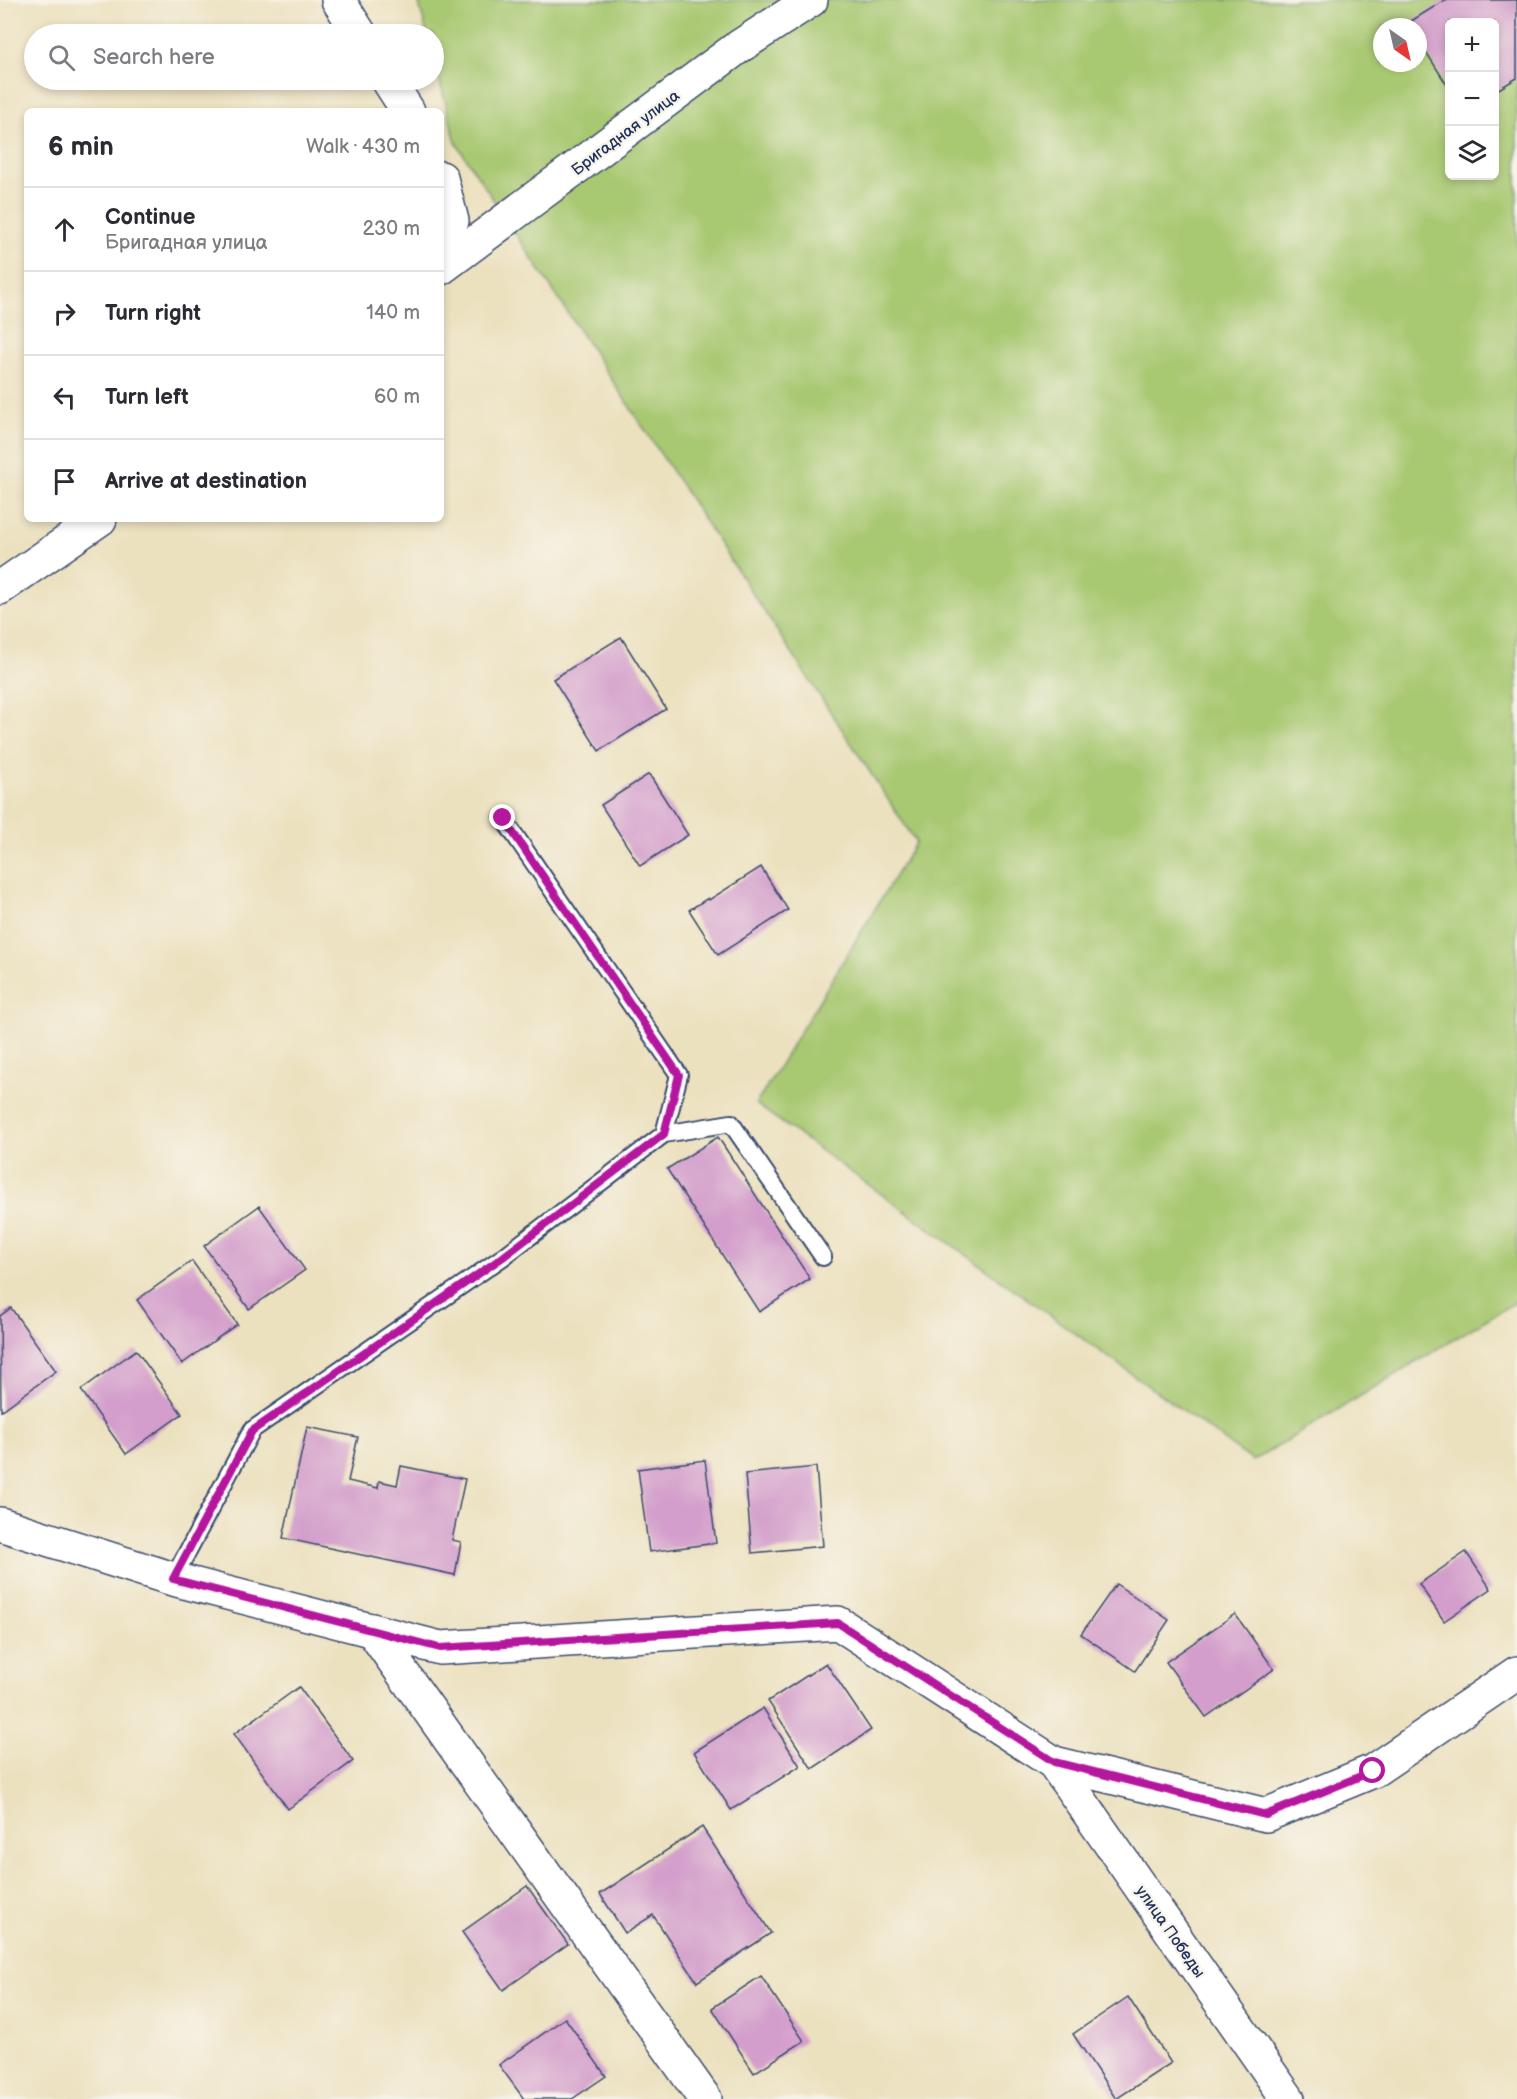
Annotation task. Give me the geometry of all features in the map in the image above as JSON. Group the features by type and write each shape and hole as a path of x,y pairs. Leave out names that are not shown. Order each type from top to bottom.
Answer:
{"street":[{"path":"339,0 354,24"},
{"name":"Бригадная улица","path":"444,266 737,48 811,0"},
{"path":"394,90 406,108"},
{"path":"444,190 452,221 444,249"},
{"path":"0,588 96,522"},
{"path":"0,1524 173,1579 440,1648 838,1623 1054,1762 1266,1815 1373,1771 1517,1673"},
{"path":"372,1630 705,2099"},
{"name":"улица Победы","path":"1054,1762 1288,2099"}],"lane":[{"path":"503,818 679,1075 664,1134"},
{"path":"173,1579 252,1431 503,1257 664,1134 731,1123 823,1257"}],"green space":[{"path":"418,0 1517,0 1517,1301 1253,1461 756,1104 916,842 456,143 442,90 444,90 444,24 424,24"}],"building":[{"path":"1445,0 1517,0 1517,78 1499,89 1499,18 1445,18 1445,82 1427,53 1427,18 1416,18"},
{"path":"621,637 666,709 599,751 553,679"},
{"path":"649,774 688,835 640,866 601,805"},
{"path":"761,867 788,910 718,955 689,910"},
{"path":"718,1137 810,1279 759,1312 667,1169"},
{"path":"259,1206 305,1270 249,1309 204,1246"},
{"path":"192,1261 237,1324 182,1364 137,1300"},
{"path":"11,1308 56,1371 1,1411 0,1316"},
{"path":"136,1350 182,1414 126,1454 81,1390"},
{"path":"307,1427 358,1437 348,1481 378,1488 379,1481 397,1485 401,1466 465,1479 452,1540 461,1542 455,1575 283,1538"},
{"path":"705,1460 716,1543 649,1552 638,1469"},
{"path":"816,1467 823,1546 752,1553 745,1474"},
{"path":"1466,1552 1491,1589 1444,1621 1419,1584"},
{"path":"1116,1584 1169,1620 1135,1671 1081,1634"},
{"path":"1235,1614 1274,1669 1206,1717 1166,1662"},
{"path":"826,1663 871,1730 812,1769 768,1701"},
{"path":"299,1687 353,1761 288,1809 234,1734"},
{"path":"763,1708 800,1766 731,1810 694,1752"},
{"path":"702,1827 771,1933 697,1982 653,1915 625,1933 600,1894"},
{"path":"527,1886 568,1944 503,1990 462,1932"},
{"path":"761,1976 804,2041 754,2073 712,2008"},
{"path":"1128,1997 1171,2063 1116,2099 1073,2034"},
{"path":"565,2018 606,2076 572,2099 524,2099 499,2065"}],"route":[{"path":"503,818 679,1075 664,1134 503,1257 252,1431 173,1579 440,1648 838,1623 1054,1762 1266,1815 1373,1771"}]}
